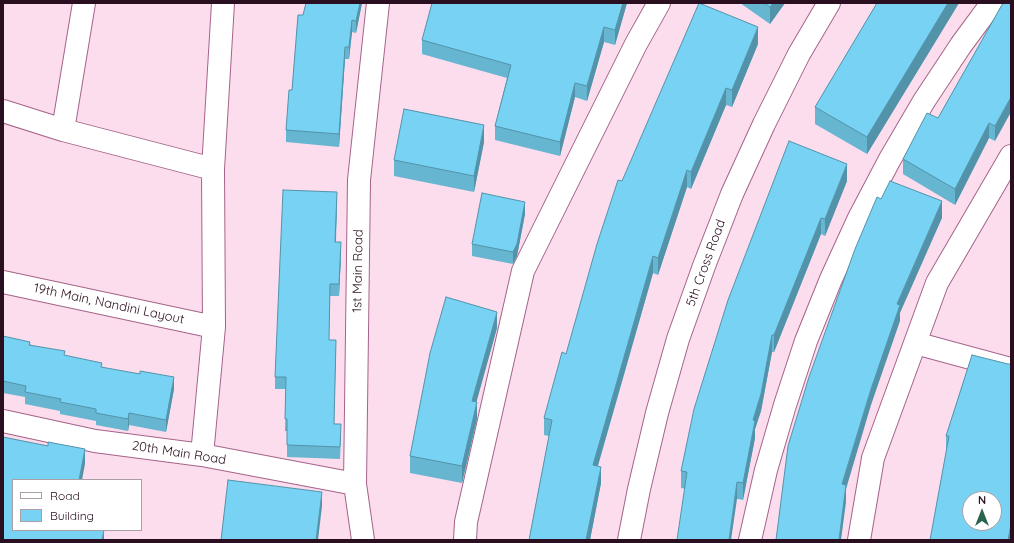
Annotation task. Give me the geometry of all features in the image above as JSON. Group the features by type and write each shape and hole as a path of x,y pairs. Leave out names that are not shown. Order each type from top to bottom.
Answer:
{"street":[{"path":"63,130 84,3"},
{"path":"202,455 214,327 213,169 223,3"},
{"name":"1st Main Road","path":"364,540 355,484 359,180 378,3"},
{"path":"465,540 466,522 523,271 636,44 659,3"},
{"name":"5th Cross Road","path":"630,540 639,490 657,413 678,339 704,266 732,194 764,124 800,54 829,3"},
{"path":"750,540 766,470 785,405 806,341 831,279 859,218 890,159 924,101 961,45 992,3"},
{"path":"3,111 63,130 213,169"},
{"path":"859,540 872,458 937,283 1011,156"},
{"name":"19th Main, Nandini Layout","path":"3,282 214,327"},
{"path":"915,343 1011,370"},
{"name":"20th Main Road","path":"3,421 95,441 202,455 355,484"}],"building":[{"path":"306,3 360,3 356,21 352,20 349,47 345,47 339,134 286,130 289,90 292,90 298,15 303,15"},
{"path":"432,3 623,3 615,30 604,27 587,86 575,83 560,142 495,126 511,65 422,40"},
{"path":"699,3 758,27 732,90 726,88 691,172 687,170 658,258 653,256 593,465 601,467 586,540 529,540 552,420 544,418 562,352 566,354 597,244 618,180 622,181"},
{"path":"764,3 773,3 770,7"},
{"path":"877,3 948,3 867,137 815,107"},
{"path":"1003,3 1011,3 1011,97 995,126 989,123 955,189 903,159 927,113 938,118"},
{"path":"404,109 484,125 474,176 394,160"},
{"path":"789,141 847,164 825,219 821,218 774,335 772,335 761,394 753,420 755,421 743,483 737,482 729,540 677,540 687,472 681,471 694,409 728,300"},
{"path":"890,181 942,201 897,304 900,305 871,389 842,484 846,485 839,540 776,540 788,446 809,377 855,249 877,197 881,199"},
{"path":"283,190 337,192 335,242 341,242 339,284 330,284 329,340 336,340 334,424 341,424 340,447 287,445 287,419 285,419 286,377 275,377"},
{"path":"482,193 525,202 517,244 513,252 472,244"},
{"path":"446,297 497,312 472,401 477,402 462,466 410,456 430,353"},
{"path":"3,336 30,342 29,345 65,351 64,355 102,363 101,367 140,374 140,371 174,377 166,420 129,413 128,419 96,413 96,409 60,402 61,399 25,392 26,386 3,381"},
{"path":"972,355 1011,364 1011,525 1008,540 930,540 949,436 946,436"},
{"path":"3,437 48,446 48,442 85,449 79,479 12,479 12,531 104,531 102,540 3,540"},
{"path":"228,480 322,492 316,540 221,540"}]}
